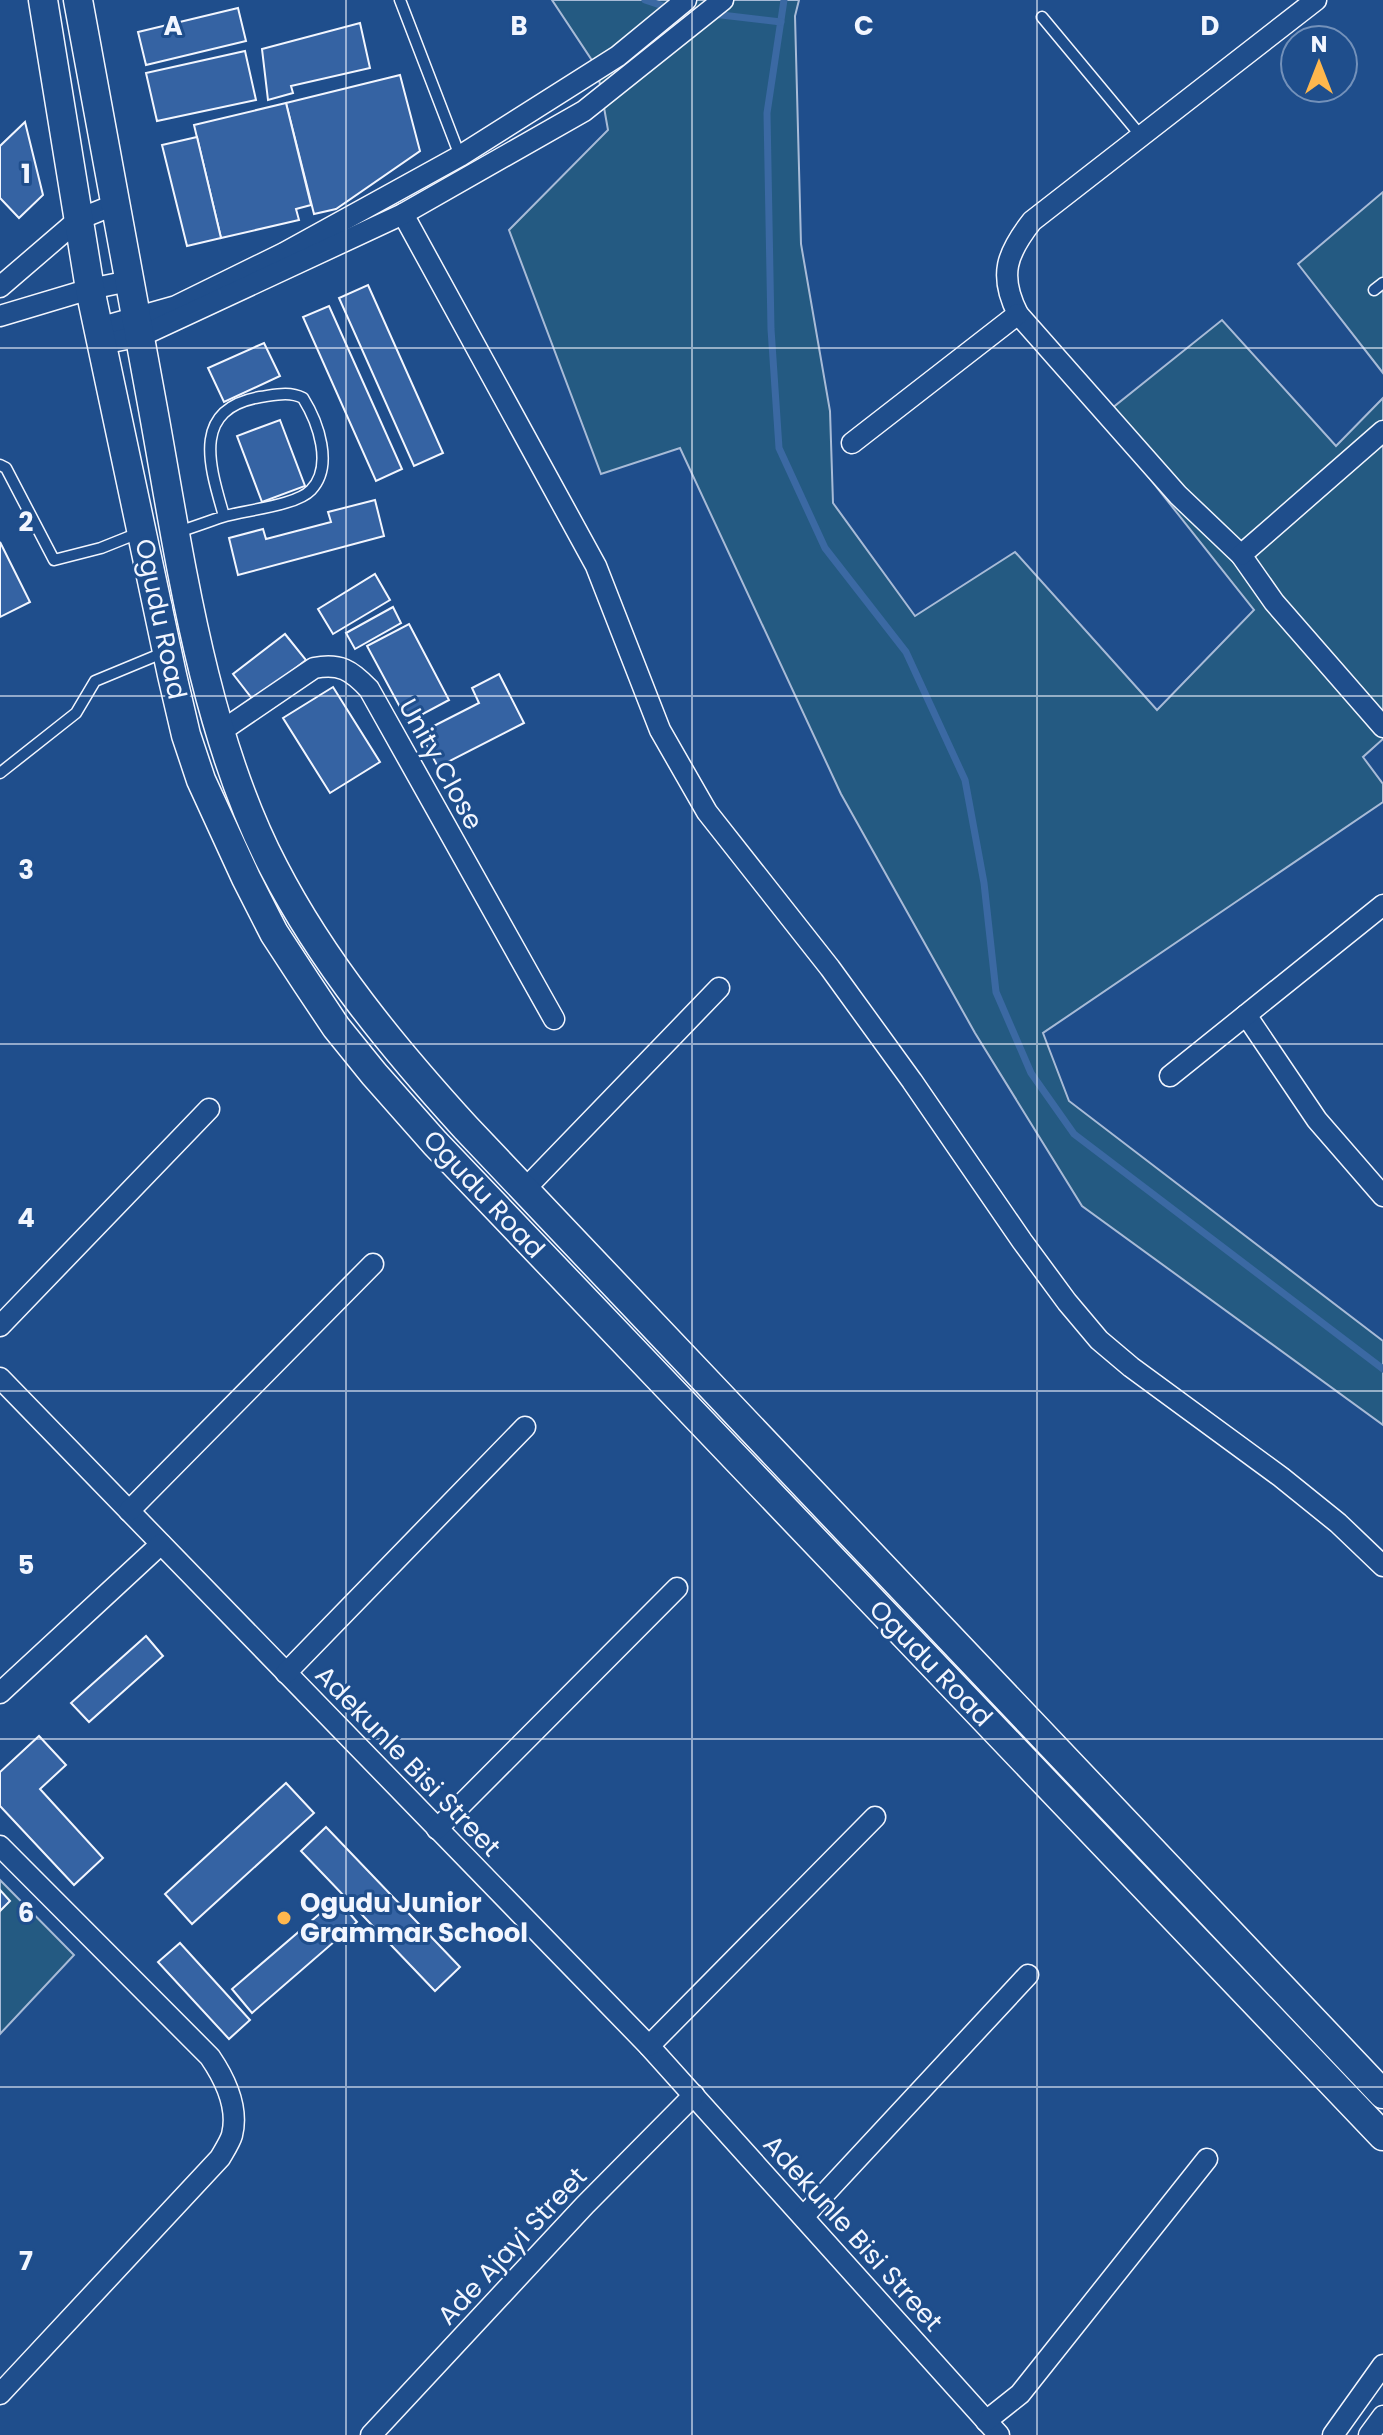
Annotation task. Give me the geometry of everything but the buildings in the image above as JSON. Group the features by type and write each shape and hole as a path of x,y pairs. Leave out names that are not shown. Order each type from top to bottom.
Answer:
{"main road":[{"name":"Ogudu Road","path":"43,0 90,289 186,735 220,826 274,933 336,1027 384,1086 1383,2136"},
{"name":"Ogudu Road","path":"78,0 175,533 220,732 258,835 307,926 347,984 421,1078 1383,2094"},
{"path":"618,1334 643,1313"}],"street":[{"path":"138,327 284,253 460,156 618,56 686,0"},
{"path":"100,336 138,327 403,214 584,111 723,0"},
{"path":"1316,0 1032,221 1014,244 1006,270 1009,297 1018,314 1178,495 1241,555 1274,602 1383,727"},
{"path":"0,287 79,219 114,205"},
{"path":"403,214 596,566 660,730 707,812 830,968 1031,1253 1099,1340 1293,1486 1383,1566"},
{"path":"0,316 90,289 129,281"},
{"path":"852,443 1018,314"},
{"path":"1241,555 1383,431"},
{"name":"Unity Close","path":"220,732 314,668 330,665 344,667 355,674 369,689 554,1019"},
{"path":"1170,1076 1380,914"},
{"path":"525,1189 719,988"},
{"path":"1246,1015 1317,1120 1383,1196"},
{"path":"0,1326 209,1109"},
{"path":"129,1511 373,1264"},
{"name":"Adekunle Bisi Street","path":"0,1378 649,2046 993,2428"},
{"path":"286,1673 525,1427"},
{"path":"0,1693 161,1544"},
{"path":"437,1829 677,1588"},
{"path":"649,2046 875,1817"},
{"path":"0,1846 210,2057 226,2081 232,2106 232,2135 220,2158 0,2394"},
{"path":"804,2216 832,2190 1028,1975"},
{"name":"Ade Ajayi Street","path":"371,2435 585,2205 694,2095"},
{"path":"993,2428 1207,2159"},
{"path":"1333,2435 1383,2365"},
{"path":"1369,2435 1383,2416"}],"lane":[{"path":"400,0 460,156"},
{"path":"1042,17 1141,136"},
{"path":"175,533 224,516 295,499 310,491 321,472 322,456 314,418 303,398 284,394 248,400 226,410 216,423 209,444 210,458 224,516"},
{"path":"0,465 6,468 54,560 101,548 143,531"},
{"path":"0,773 76,713 95,681 167,651"}],"shaded area":[{"path":"552,0 799,0 795,16 801,244 830,411 833,503 915,616 1015,552 1157,710 1254,610 1101,417 1222,320 1336,446 1383,398 1383,739 1363,757 1383,784 1383,802 1043,1033 1069,1101 1383,1341 1383,1425 1082,1206 975,1033 841,794 680,448 601,474 509,230 608,130 597,68"},
{"path":"1383,192 1383,373 1298,264"},
{"path":"0,1880 74,1955 0,2034"}],"waterway":[{"path":"645,0 669,8"},
{"path":"784,0 767,113 771,329 779,448 825,548 906,652 965,780 984,883 996,992 1031,1073 1074,1134 1383,1369"},
{"path":"713,14 781,22"}],"place":[{"name":"Ogudu Junior Grammar School","path":"284,1918"}]}
